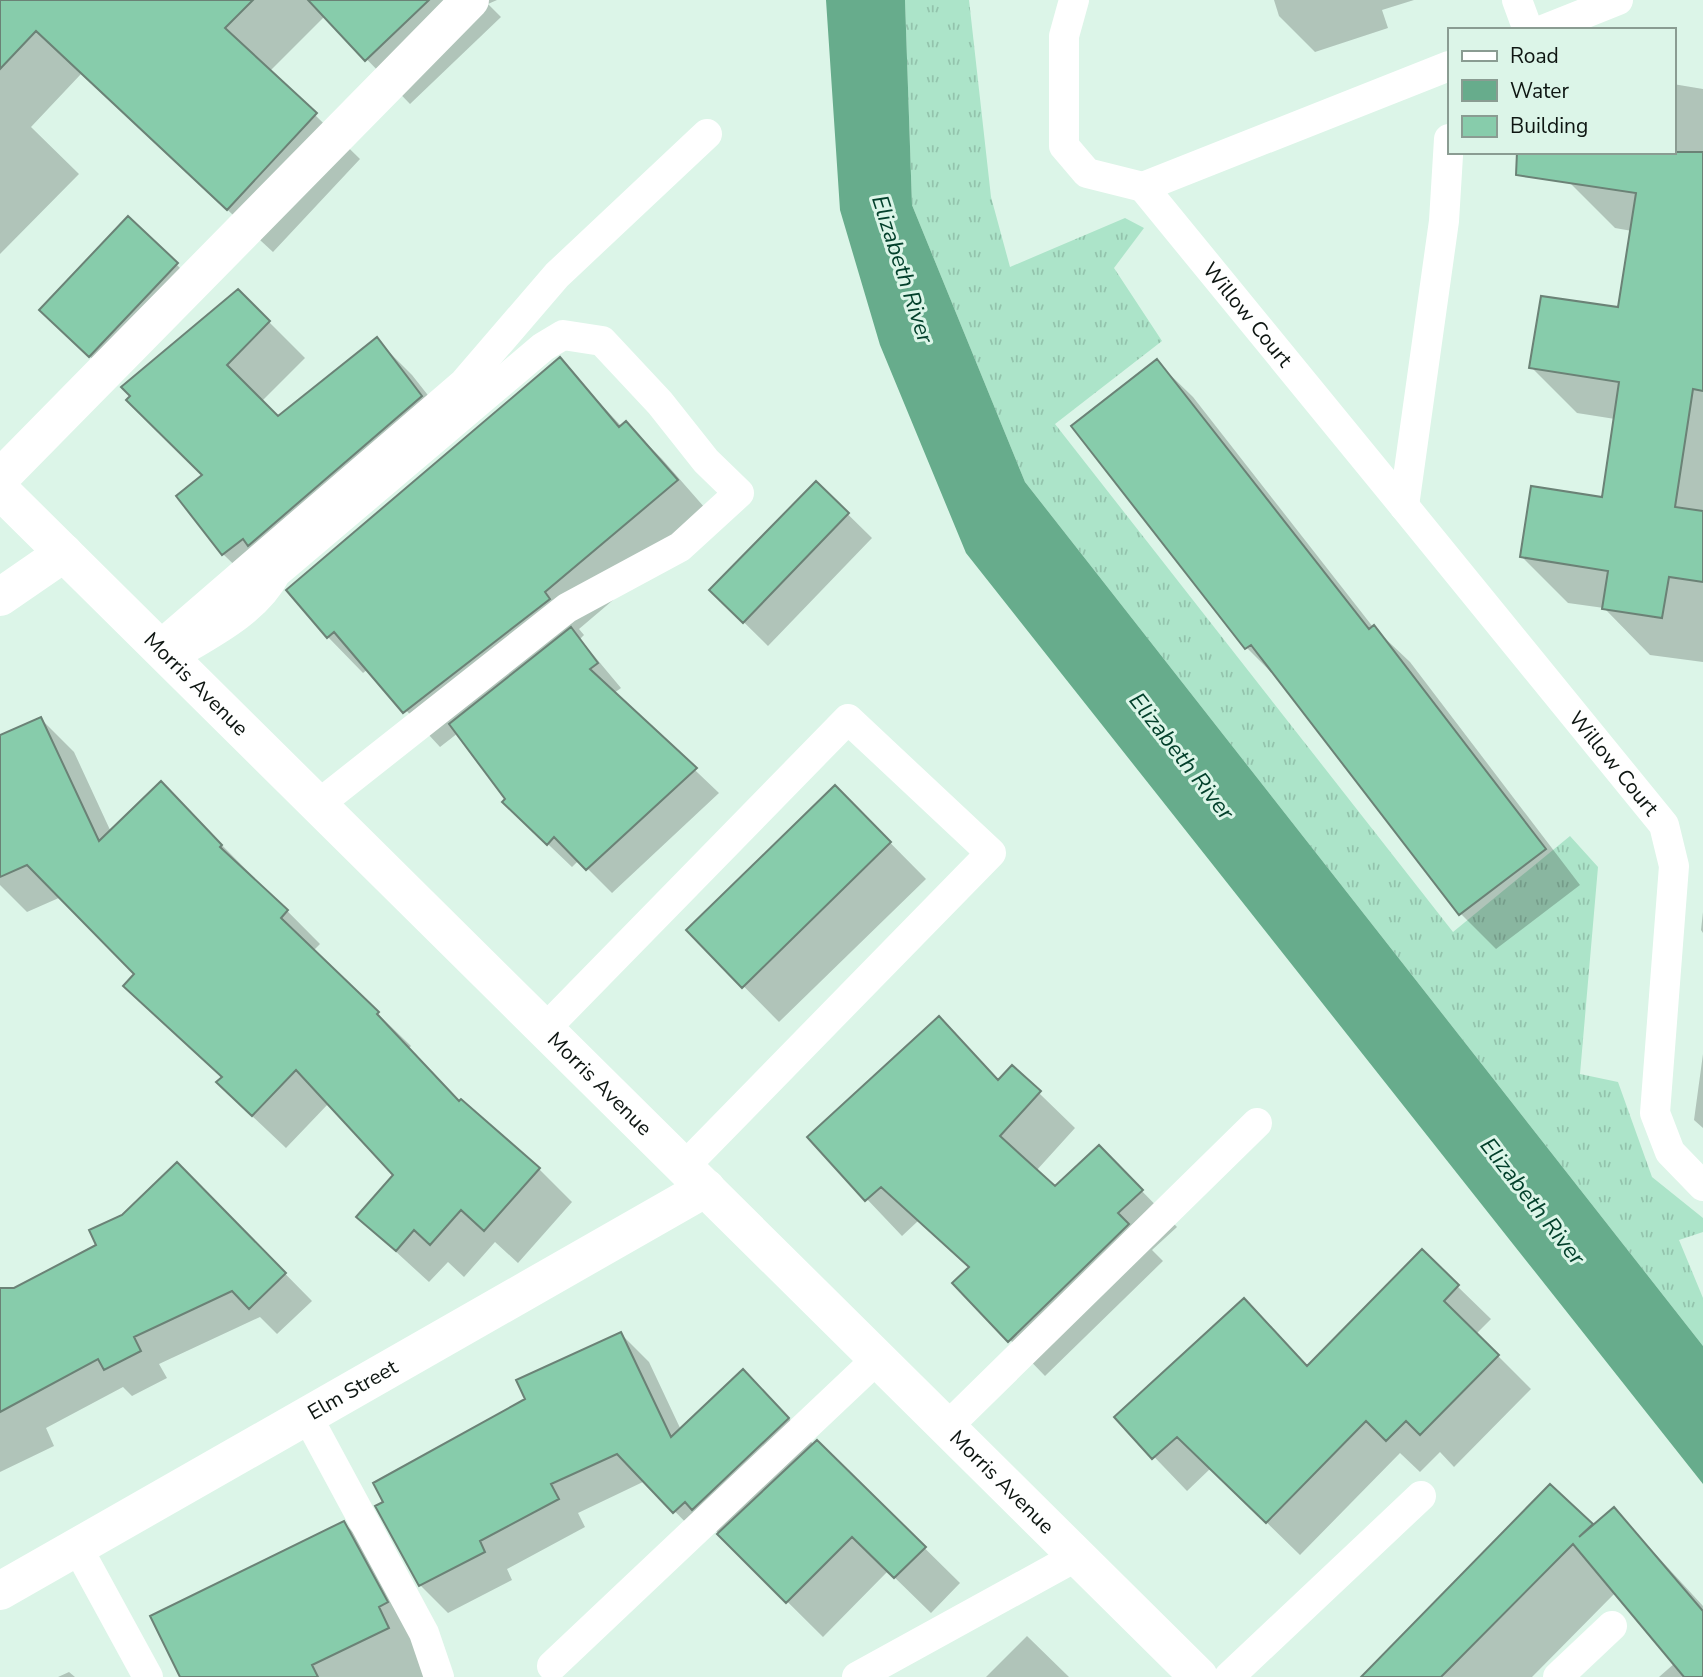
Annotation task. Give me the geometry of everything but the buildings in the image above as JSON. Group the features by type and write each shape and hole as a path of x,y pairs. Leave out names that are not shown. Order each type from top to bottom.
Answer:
{"main road":[{"path":"0,478 470,0"},
{"name":"Morris Avenue","path":"0,490 1199,1677"},
{"path":"0,597 64,553"},
{"name":"Elm Street","path":"0,1591 307,1416 695,1177"}],"lane":[{"path":"1074,0 1064,36 1064,146 1087,173 1143,187 1448,66"},
{"path":"1517,0 1527,28"},
{"path":"1548,28 1618,0"},
{"path":"165,652 464,383 557,275 707,134"},
{"path":"1404,506 1444,221 1448,154"},
{"name":"Willow Court","path":"1143,187 1664,825 1674,866 1655,1113 1670,1152 1703,1186"},
{"path":"165,652 222,626 265,592 276,573 543,347 563,335 602,341 660,403 706,461 738,493 680,547 567,608 318,804"},
{"path":"545,1029 848,719 991,853 695,1177"},
{"path":"947,1427 1256,1123"},
{"path":"552,1666 878,1358"},
{"path":"307,1416 424,1633 439,1677"},
{"path":"1229,1677 1421,1496"},
{"path":"77,1547 148,1677"},
{"path":"857,1677 1077,1556"},
{"path":"1558,1677 1612,1626"}],"green space":[{"path":"905,0 969,0 991,197 1010,267 1125,218 1144,228 1114,268 1162,341 1055,424 1453,932 1570,836 1598,867 1580,1074 1618,1082 1652,1177 1703,1218 1703,1232 1679,1240 1703,1298 1703,1346 1025,482 912,205"}],"water":[{"name":"Elizabeth River","path":"826,0 905,0 912,205 1025,482 1703,1346 1703,1484 966,553 880,345 840,210"}]}
